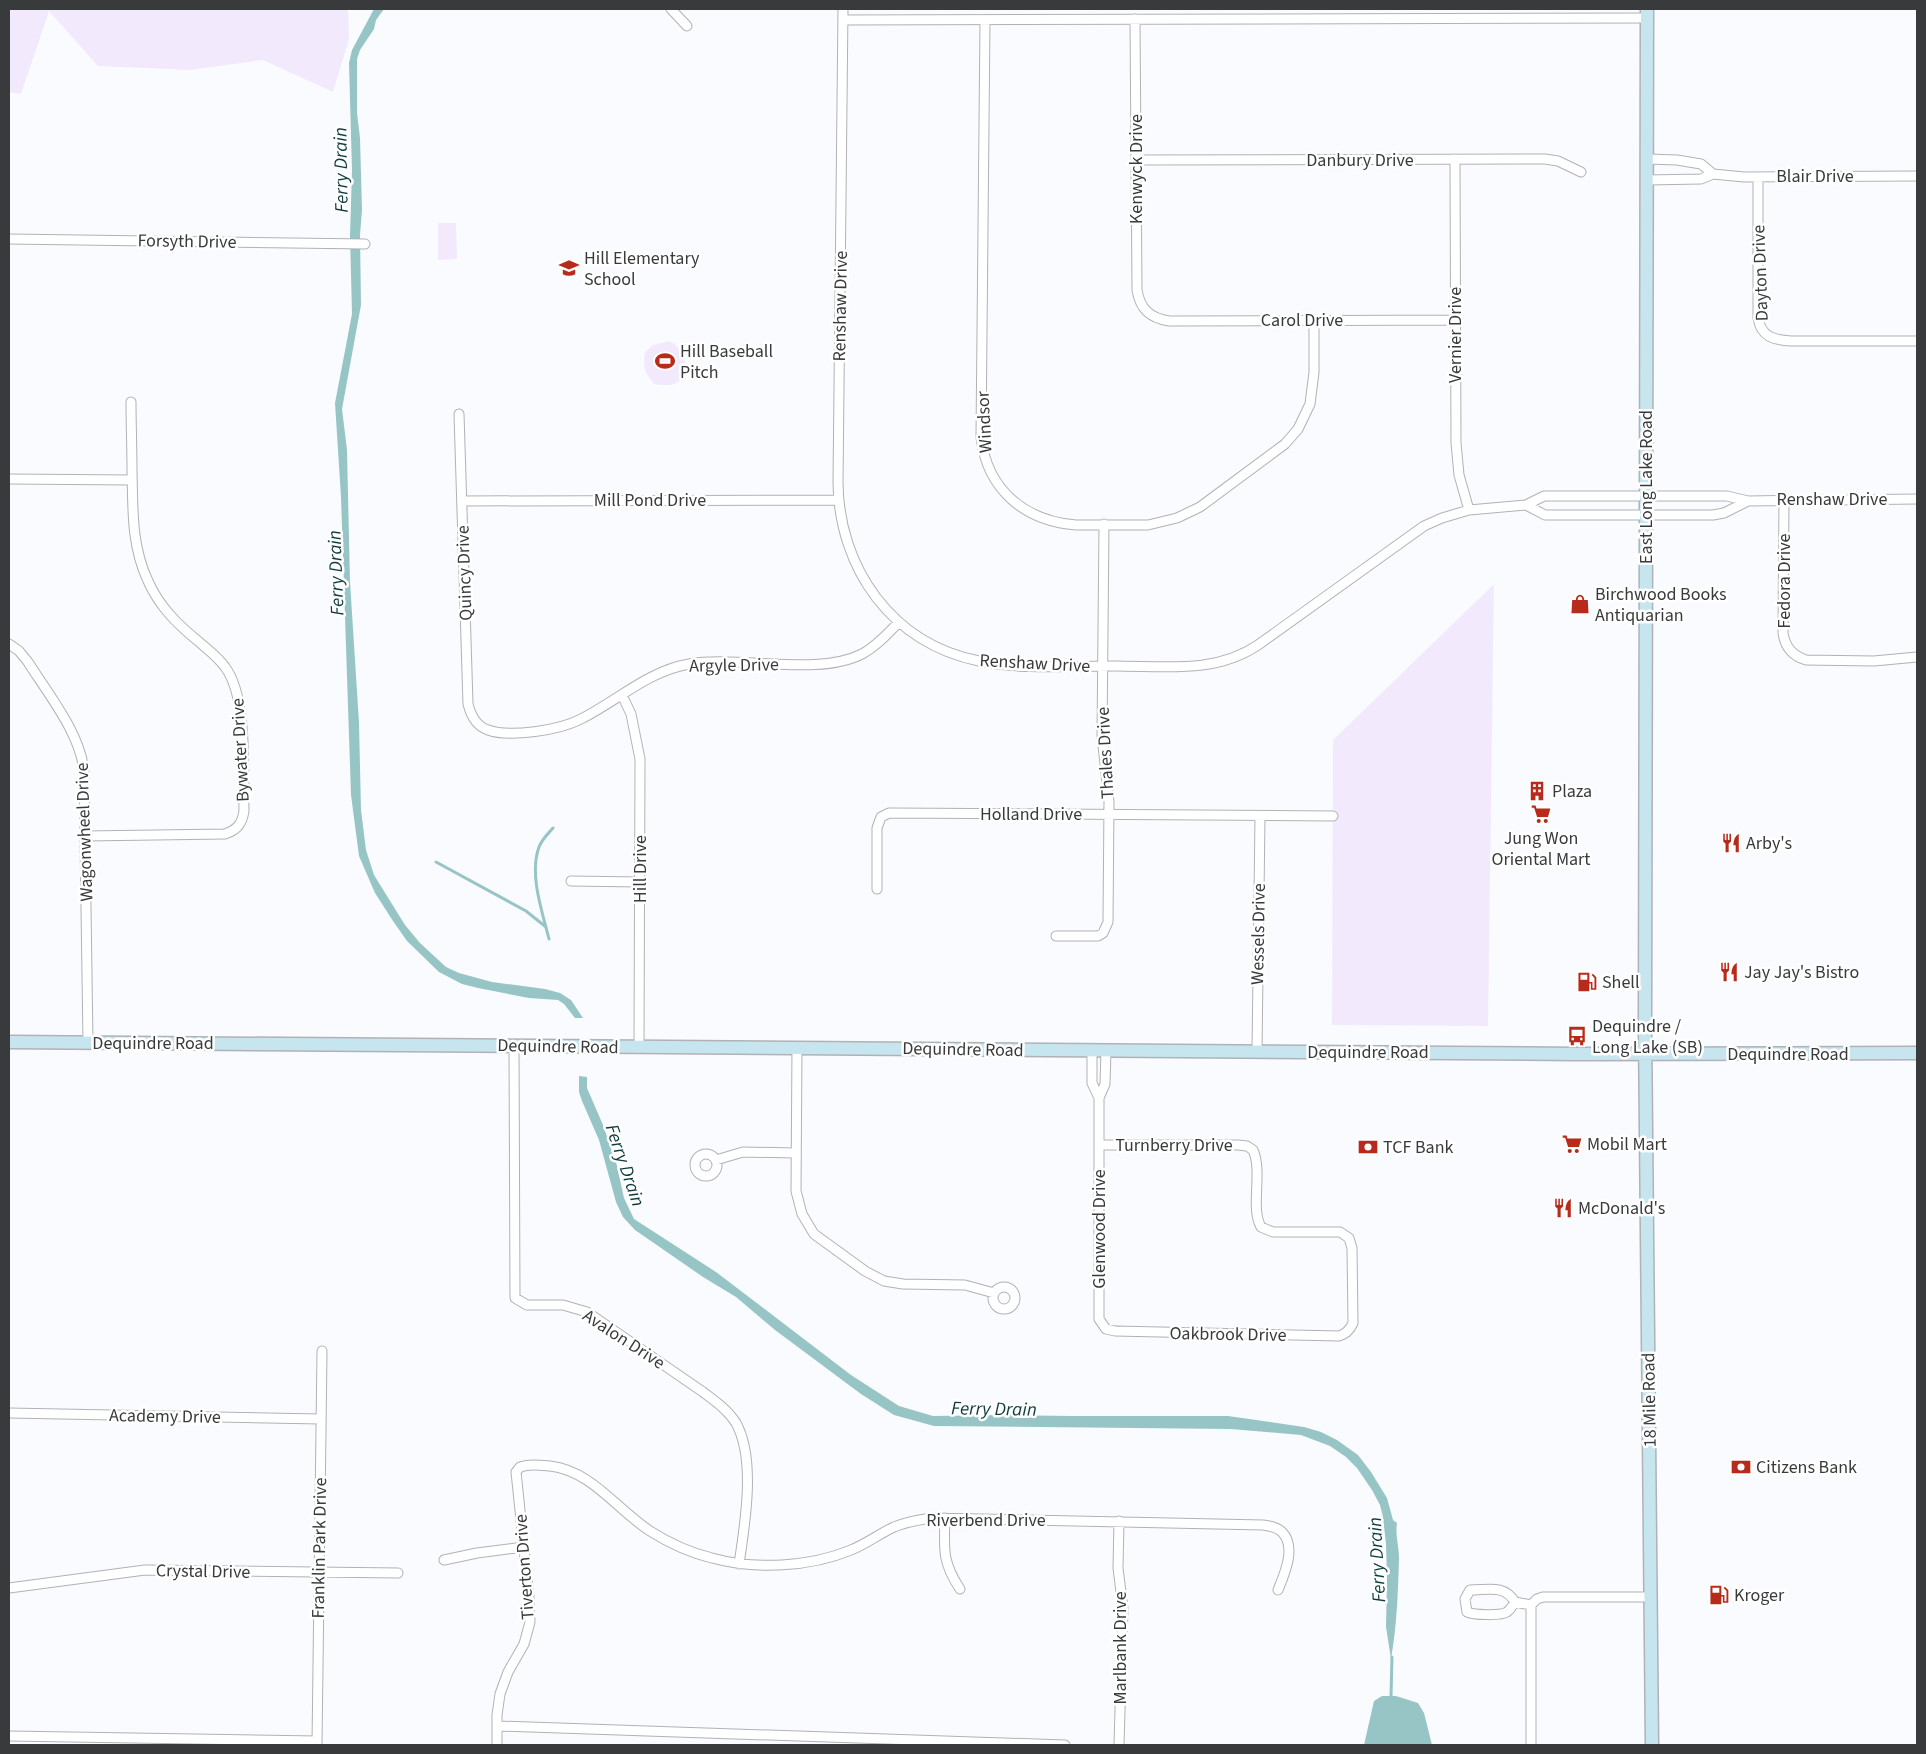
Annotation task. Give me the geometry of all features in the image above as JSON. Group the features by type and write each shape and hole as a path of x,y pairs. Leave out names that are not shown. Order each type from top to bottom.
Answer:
{"main road":[{"name":"East Long Lake Road","path":"1646,1055 1647,13"},
{"name":"Dequindre Road","path":"9,1042 1646,1055 1917,1052"},
{"name":"18 Mile Road","path":"1646,1055 1652,1745"}],"street":[{"path":"671,9 687,26"},
{"name":"Renshaw Drive","path":"843,9 838,500 844,531 855,564 863,580 880,603 899,622 939,648 978,661 1012,665 1201,666 1223,662 1239,656 1266,639 1424,526 1442,518 1469,510 1526,505 1544,496 1727,496 1748,501 1784,499 1917,499"},
{"path":"1332,9 1332,19"},
{"path":"843,20 1332,19 1647,13"},
{"name":"Kenwyck Drive","path":"1135,19 1137,290 1138,299 1150,315"},
{"name":"Windsor","path":"985,20 981,425 984,455 988,466 1000,487 1016,504 1042,518 1058,523 1104,524 1148,524 1168,521 1200,507 1285,444 1298,429 1310,404 1314,372 1314,320"},
{"name":"Vernier Drive","path":"1455,159 1456,443 1460,475 1469,510"},
{"name":"Danbury Drive","path":"1136,160 1545,159 1558,161 1581,172"},
{"name":"Blair Drive","path":"1647,159 1701,164 1713,174"},
{"name":"Blair Drive","path":"1647,180 1700,179 1713,174 1758,177 1917,176"},
{"name":"Dayton Drive","path":"1758,177 1758,318 1765,334 1774,339 1791,341 1917,341"},
{"name":"Forsyth Drive","path":"9,239 364,243"},
{"name":"Carol Drive","path":"1150,315 1160,320 1169,321 1455,320"},
{"name":"Bywater Drive","path":"85,836 225,834 239,826 244,811 241,717 237,691 226,668 179,625 163,607 152,591 142,566 135,540 131,402"},
{"name":"Quincy Drive","path":"459,414 468,704 471,716 482,727"},
{"path":"9,479 132,480"},
{"name":"Fedora Drive","path":"1784,499 1783,633 1789,649 1806,660 1874,661 1917,657"},
{"name":"Mill Pond Drive","path":"462,500 838,500"},
{"name":"Renshaw Drive","path":"1526,505 1545,515 1712,515 1724,513 1748,501"},
{"name":"Thales Drive","path":"1056,936 1098,936 1107,928 1108,791 1102,736 1104,524"},
{"name":"Argyle Drive","path":"482,727 487,730 501,732 538,731 556,728 581,719 664,671 690,664 810,664 853,658 869,649 899,622"},
{"name":"Wagonwheel Drive","path":"9,644 19,651 28,662 76,738 80,748 84,772 88,1042"},
{"name":"Hill Drive","path":"622,695 631,714 640,760 640,1047"},
{"name":"Holland Drive","path":"877,888 877,828 881,817 894,813 1333,816"},
{"name":"Wessels Drive","path":"1258,1052 1260,816"},
{"path":"571,881 640,882"},
{"name":"Avalon Drive","path":"514,1046 515,1298 527,1305 563,1305 587,1312 720,1404 730,1415 743,1440 746,1461 746,1516 740,1564"},
{"path":"797,1048 796,1191 802,1214 814,1234 865,1272 884,1281 903,1284 965,1285 994,1293"},
{"name":"Glenwood Drive","path":"1092,1050 1092,1083 1099,1098"},
{"name":"Glenwood Drive","path":"1106,1051 1105,1084 1099,1098 1100,1319 1106,1329"},
{"name":"Turnberry Drive","path":"1099,1145 1238,1145 1247,1146 1253,1150 1257,1163 1257,1216 1261,1227 1272,1232 1340,1232 1346,1234 1349,1238 1352,1248 1353,1323 1348,1331"},
{"path":"716,1160 743,1152 796,1153"},
{"name":"Oakbrook Drive","path":"1106,1329 1114,1331 1339,1336 1348,1331"},
{"name":"Franklin Park Drive","path":"317,1743 322,1351"},
{"name":"Academy Drive","path":"9,1413 321,1419"},
{"name":"Riverbend Drive","path":"516,1472 520,1467 530,1464 568,1470 585,1478 637,1522 662,1538 700,1555 740,1564 779,1565 817,1559 851,1550 904,1523 931,1518 1263,1525 1275,1528 1286,1538 1288,1548 1284,1574 1278,1590"},
{"name":"Tiverton Drive","path":"497,1745 500,1694 508,1672 524,1644 530,1622 516,1472"},
{"path":"945,1518 945,1561 950,1575 960,1589"},
{"name":"Marlbank Drive","path":"1119,1522 1118,1568 1123,1608 1119,1745"},
{"path":"444,1560 477,1553 524,1548"},
{"name":"Crystal Drive","path":"9,1588 145,1570 398,1573"},
{"path":"1515,1602 1503,1614 1471,1614 1467,1612 1465,1599 1470,1590 1504,1590 1509,1593 1515,1602 1531,1605"},
{"path":"1531,1745 1531,1605 1537,1599 1544,1597 1651,1597"},
{"path":"497,1726 977,1744 1065,1745"},
{"path":"9,1736 317,1743"}],"shaded area":[{"path":"9,9 348,9 349,39 333,92 263,60 190,70 98,66 49,11 21,94 9,92"},
{"path":"438,223 456,223 457,259 438,260"},
{"name":"Hill Baseball Pitch","path":"670,341 680,350 686,362 684,375 674,384 654,384 645,369 645,352 653,345"},
{"path":"1494,584 1488,1026 1332,1025 1333,740"}],"water":[{"name":"Ferry Drain","path":"374,9 384,9 376,20 374,29 360,50 357,59 357,113 360,138 362,210 360,235 361,305 342,409 347,450 350,582 359,723 361,810 366,850 374,875 405,925 420,943 446,967 459,973 492,982 545,989 560,993 571,1000 583,1018 575,1018 564,1004 558,1000 529,998 478,988 462,984 439,972 407,941 393,921 375,893 359,856 351,795 341,497 335,403 352,314 350,235 352,171 349,63 352,50"},
{"name":"Ferry Drain","path":"579,1076 587,1077 587,1088 603,1125 616,1162 624,1198 634,1219 716,1272 851,1375 899,1406 933,1416 1228,1416 1304,1427 1321,1432 1337,1440 1358,1455 1387,1498 1393,1520 1397,1523 1398,1583 1391,1659 1386,1627 1387,1579 1383,1517 1380,1505 1372,1490 1357,1468 1346,1457 1330,1446 1301,1435 1231,1429 934,1426 894,1415 861,1394 775,1330 736,1297 703,1277 635,1230 623,1217 616,1202 599,1140 579,1092"},
{"path":"1382,1696 1396,1696 1418,1703 1424,1713 1432,1745 1364,1745 1374,1701"}],"waterway":[{"path":"549,939 540,905 535,869 539,847 543,839 553,828"},
{"path":"436,862 526,911 546,927"},
{"path":"1391,1696 1392,1657"}],"place":[{"name":"Hill Elementary School","path":"569,268"},
{"name":"Hill Baseball Pitch","path":"665,361"},
{"name":"Birchwood Books Antiquarian","path":"1580,604"},
{"name":"Plaza","path":"1537,791"},
{"name":"Jung Won Oriental Mart","path":"1541,814"},
{"name":"Arby's","path":"1731,843"},
{"name":"Jay Jay's Bistro","path":"1729,972"},
{"name":"Shell","path":"1587,982"},
{"name":"Dequindre / Long Lake (SB)","path":"1577,1036"},
{"name":"Mobil Mart","path":"1572,1144"},
{"name":"TCF Bank","path":"1368,1147"},
{"name":"McDonald's","path":"1563,1208"},
{"name":"Citizens Bank","path":"1741,1467"},
{"name":"Kroger","path":"1719,1595"}]}
